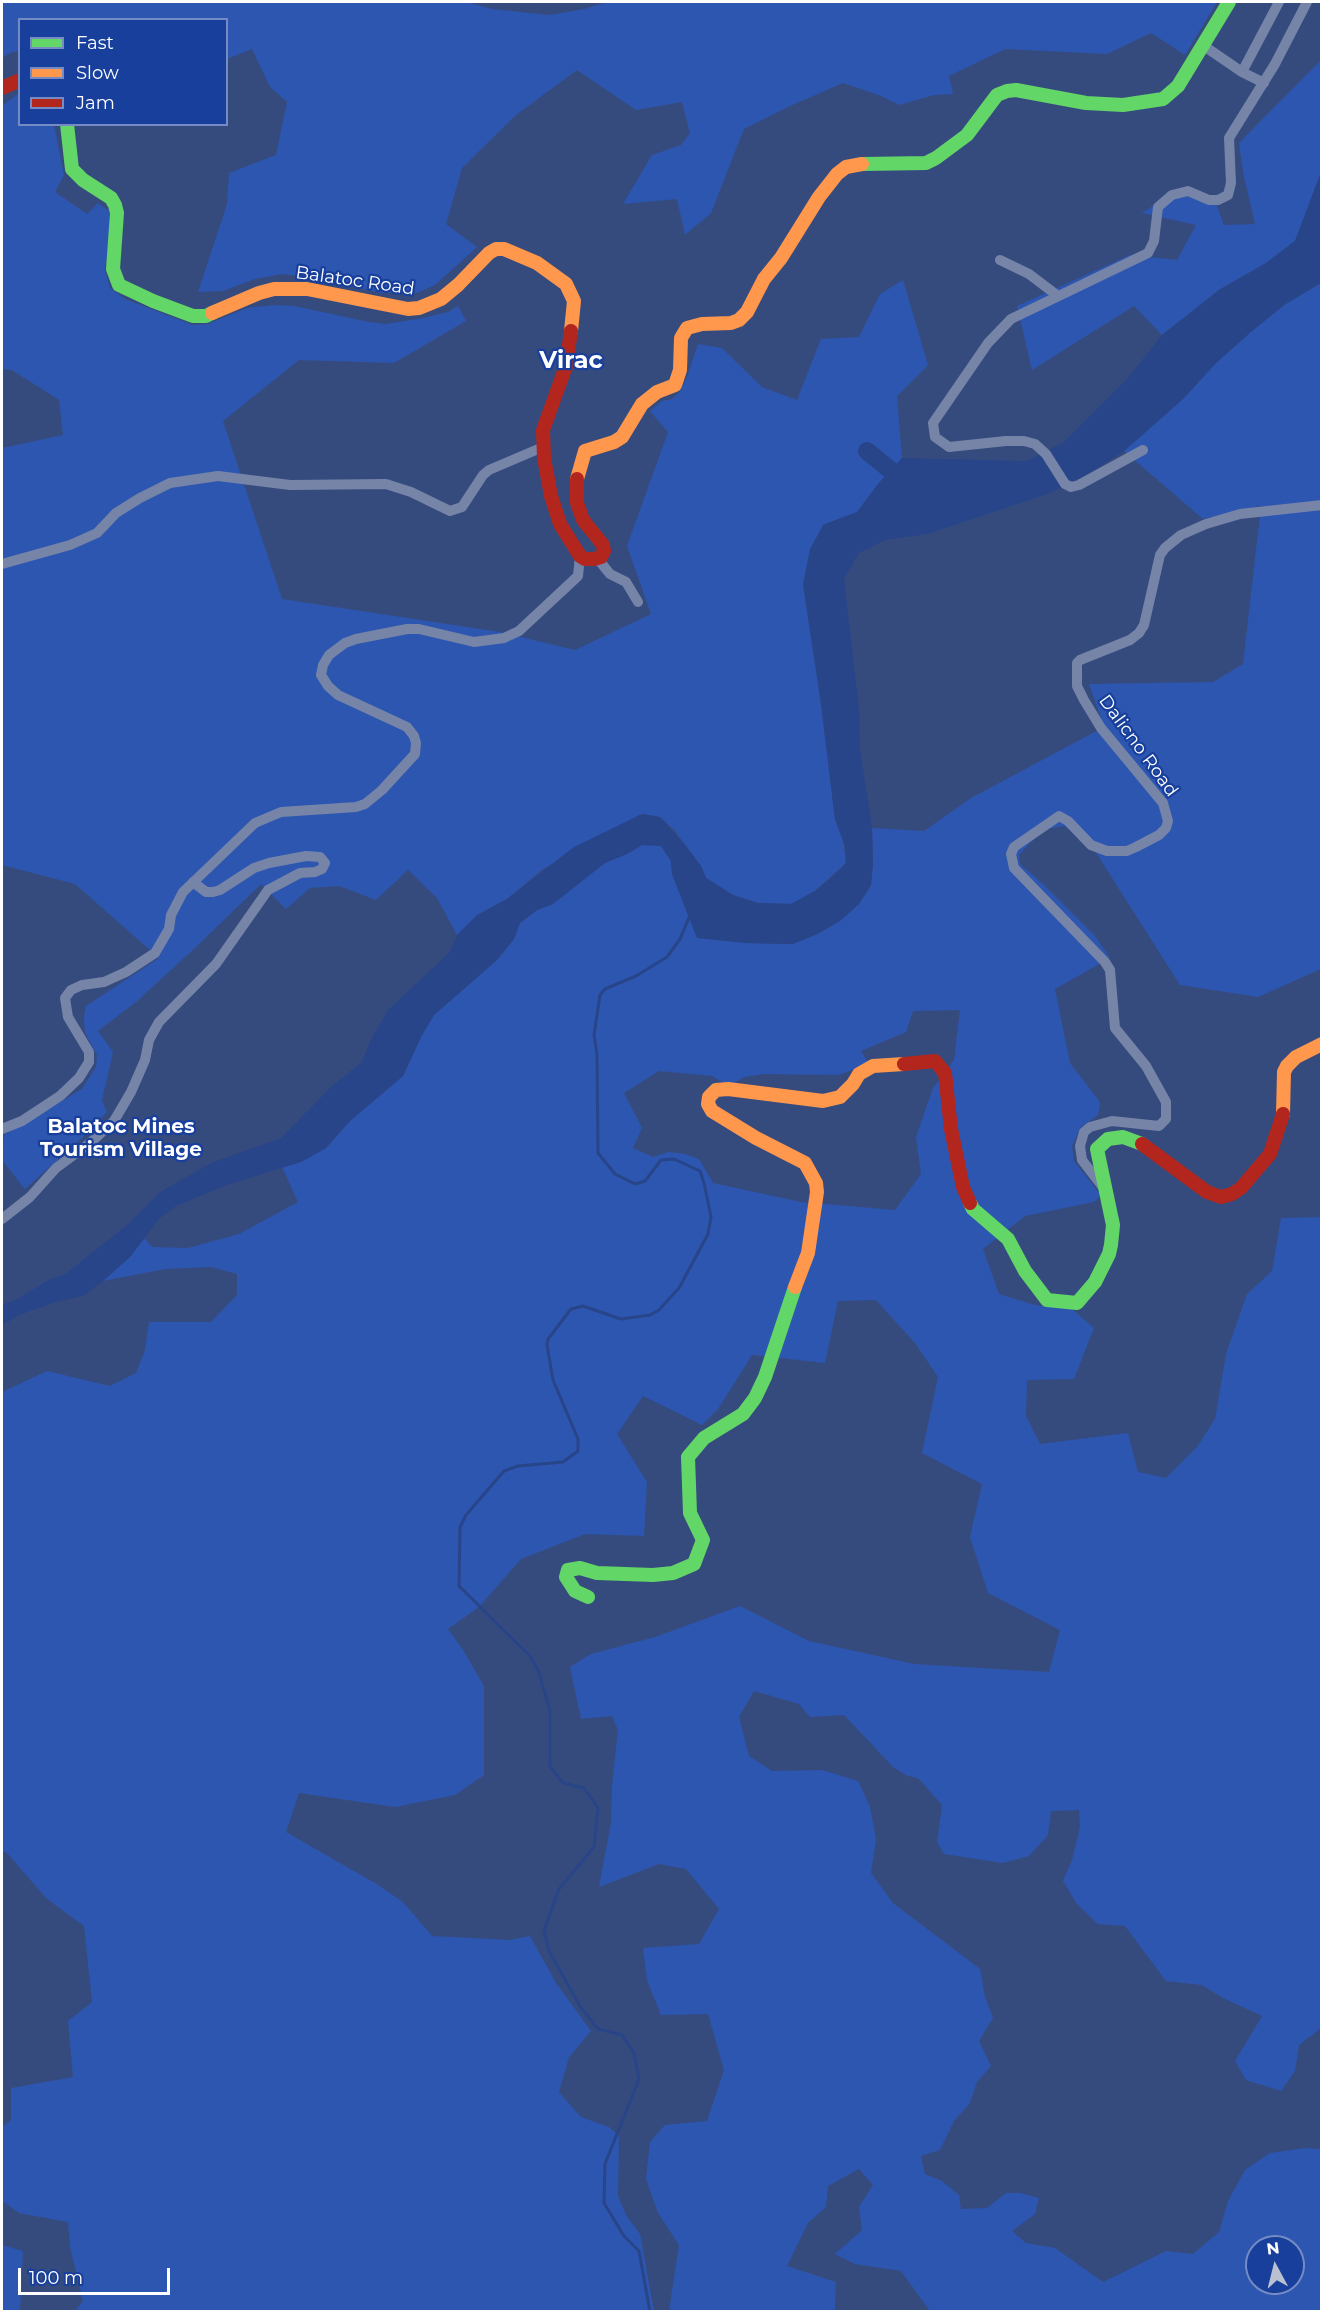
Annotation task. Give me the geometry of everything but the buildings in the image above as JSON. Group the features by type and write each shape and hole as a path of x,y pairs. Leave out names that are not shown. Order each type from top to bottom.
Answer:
{"main road":[{"path":"587,557 604,551 603,545 583,520 577,503 576,483 585,451 608,445 622,437 642,404 657,392 675,385 680,370 681,338 687,328 702,324 731,323 747,312 764,279 781,258 819,197 837,174 846,167 859,164 926,163 967,135 997,95 1007,90 1086,103 1123,105 1163,99 1178,86 1229,2"},
{"path":"2,88 18,81"},
{"name":"Balatoc Road","path":"67,126 72,169 83,180 111,198 115,205 117,213 113,269 119,285 126,290 193,316 206,316 259,293 274,289 307,289 408,309 420,308 441,299 496,249 504,249 537,263 566,284 574,301 566,366 543,430 543,447 546,475 555,514 574,550 587,557"},
{"path":"588,1597 575,1591 566,1577 568,1570 580,1568 604,1574 653,1575 673,1573 693,1564 703,1540 690,1513 688,1457 704,1438 743,1414 755,1398 765,1377 779,1331 808,1253 817,1192 816,1183 805,1163 756,1138 712,1111 708,1104 709,1097 716,1090 728,1089 824,1101 840,1097 859,1074 873,1065 935,1061 945,1073 951,1129 963,1187 973,1209 1008,1239 1025,1271 1047,1300 1077,1303 1095,1282 1111,1245 1113,1225 1097,1149 1108,1139 1123,1137 1142,1144 1207,1192 1221,1197 1232,1194 1241,1188 1270,1154 1283,1114 1284,1072 1296,1057 1322,1044"}],"street":[{"path":"1242,72 1279,2"},
{"path":"1143,450 1071,487 1065,484 1046,453 1035,444 1024,441 950,447 935,437 933,423 1000,329 1011,319 1148,253 1154,241 1158,207 1172,195 1188,191 1209,200 1218,200 1228,195 1231,183 1230,138 1264,83 1307,2"},
{"path":"1204,46 1242,72 1264,83"},
{"path":"1000,260 1029,274 1058,296"},
{"path":"2,564 70,545 98,533 116,513 170,483 218,476 290,485 386,484 411,492 450,511 462,507 483,474 543,447"},
{"name":"Dalicno Road","path":"1107,1194 1082,1161 1080,1146 1084,1132 1090,1127 1112,1121 1159,1126 1166,1119 1166,1102 1146,1066 1115,1028 1110,970 1014,868 1011,854 1014,847 1059,816 1068,821 1091,845 1107,851 1127,850 1159,836 1166,828 1168,821 1163,803 1101,728 1077,686 1077,663 1130,640 1139,633 1144,625 1160,555 1181,535 1206,524 1240,514 1322,505"},
{"path":"2,1129 22,1121 60,1096 79,1078 89,1062 89,1052 68,1017 65,998 71,990 82,985 104,982 126,972 155,953 166,936 171,915 183,892 255,823 281,812 356,807 365,804 382,790 415,754 414,736 407,727 338,695 328,686 321,675 322,665 329,655 356,639 407,629 419,629 474,642 504,638 519,631 578,576 587,557 626,582 638,602"},
{"path":"2,1219 30,1197 56,1168 90,1143 114,1121 139,1076 149,1040 159,1022 216,964 268,890 300,873 322,869 325,863 320,857 306,856 269,863 254,868 220,890 206,892 193,882"}],"shaded area":[{"path":"2,2 467,2 492,9 549,15 584,9 607,2 1217,2 1185,55 1151,33 1107,54 1005,49 949,76 953,94 934,95 899,105 843,83 788,107 744,129 711,213 685,235 677,199 623,204 652,155 681,145 690,133 682,102 636,110 577,70 516,115 462,168 446,224 477,247 435,285 417,293 381,293 311,277 282,274 255,279 223,291 198,292 227,204 229,173 276,155 287,102 270,87 252,49 228,59 228,18 18,18 18,51 2,58"},
{"path":"1321,60 1321,172 1295,241 1266,263 1219,290 1162,335 1134,306 1032,370 1017,306 1130,255 1177,260 1196,225 1142,213 1177,190 1216,203 1224,225 1255,224 1239,143"},
{"path":"18,95 18,126 54,126 64,175 55,192 87,214 98,203 109,211 110,234 105,270 110,288 125,299 193,325 208,324 247,308 274,305 294,306 386,324 448,312 458,306 466,321 394,363 299,360 223,421 282,599 500,632 575,650 651,614 627,546 668,432 650,411 662,401 672,399 679,393 698,344 722,348 762,387 797,400 821,339 859,337 880,294 903,280 928,365 897,396 902,458 857,512 823,525 803,584 835,819 843,838 846,863 815,891 791,904 758,903 733,895 706,878 701,866 674,830 660,817 642,814 602,834 542,870 507,899 477,916 457,935 437,898 408,870 376,900 339,886 310,888 286,909 261,884 136,1002 98,1031 113,1052 102,1100 107,1112 25,1189 2,1160 4,1135 82,1089 96,1067 97,1055 85,1033 86,1006 159,958 75,884 2,865 2,448 63,435 59,400 12,370 2,369 2,106"},
{"path":"1321,172 1321,283 1284,305 1252,331 1217,362 1183,399 1124,451 1088,474 1045,495 928,534 885,540 859,553 844,579 859,708 860,749 872,828 873,863 871,885 859,904 840,921 793,944 745,943 697,938 672,874 671,861 661,846 642,845 605,863 553,904 537,910 520,923 514,939 497,960 434,1015 403,1076 350,1121 326,1148 301,1162 227,1185 176,1206 160,1218 130,1257 83,1296 55,1302 22,1314 2,1325 2,1305 19,1298 50,1279 65,1274 126,1226 160,1192 211,1163 281,1138 333,1085 362,1062 371,1039 389,1009 449,953 457,935 477,915 507,899 574,847 642,814 660,817 686,846 701,866 706,878 733,895 758,903 791,904 815,891 833,876 846,863 845,847 835,819 803,584 810,549 823,525 857,512 902,458 1027,461 1064,442 1127,379 1162,335 1219,290 1266,263 1295,241"},
{"path":"1321,283 1321,969 1258,997 1180,985 1093,848 1064,826 1047,829 1032,841 1019,855 1020,864 1095,936 1110,958 1055,989 1070,1063 1100,1102 1098,1115 1081,1127 1072,1146 1074,1161 1101,1195 1094,1202 1025,1216 983,1249 999,1294 1035,1305 1072,1309 1094,1328 1074,1379 1027,1380 1026,1416 1040,1444 1128,1433 1138,1472 1166,1478 1197,1447 1215,1419 1226,1354 1247,1294 1272,1271 1281,1218 1321,1217 1321,2028 1299,2045 1295,2071 1281,2091 1246,2080 1235,2061 1262,2016 1223,1998 1202,1985 1166,1981 1125,1926 1098,1924 1077,1904 1063,1881 1072,1860 1080,1827 1079,1810 1051,1811 1048,1835 1029,1856 1003,1863 944,1854 937,1842 942,1805 918,1778 908,1776 894,1768 844,1715 810,1717 799,1704 754,1691 739,1717 749,1756 772,1771 822,1770 858,1781 870,1807 876,1840 871,1873 893,1903 980,1969 985,1997 993,2018 979,2041 991,2066 977,2082 970,2103 954,2121 940,2150 921,2156 925,2174 942,2181 959,2195 961,2209 987,2208 1006,2193 1020,2193 1039,2198 1035,2214 1012,2231 1026,2243 1055,2248 1103,2282 1166,2251 1193,2254 1219,2232 1228,2201 1245,2170 1270,2153 1305,2148 1321,2149 1321,2311 930,2311 901,2271 855,2264 835,2254 862,2230 859,2207 873,2185 859,2169 828,2186 826,2207 808,2223 787,2266 836,2282 835,2311 669,2311 679,2245 658,2213 646,2179 650,2142 665,2125 707,2121 724,2070 708,2014 661,2015 647,1980 643,1948 699,1944 719,1909 686,1869 659,1864 599,1887 611,1823 612,1785 618,1730 612,1716 581,1719 570,1667 591,1654 655,1637 740,1606 809,1641 914,1664 1049,1672 1060,1630 988,1593 970,1537 982,1484 922,1453 938,1377 915,1343 876,1300 838,1301 825,1363 752,1355 718,1409 702,1425 643,1396 617,1434 647,1482 644,1536 585,1534 521,1559 479,1607 448,1629 484,1686 484,1775 455,1795 395,1807 299,1793 286,1832 375,1883 403,1902 432,1936 510,1940 530,1936 556,1983 591,2031 569,2057 559,2092 581,2117 609,2127 619,2136 618,2196 626,2215 640,2234 654,2311 75,2311 83,2301 70,2247 68,2222 19,2213 2,2201 2,2127 11,2120 11,2088 73,2077 68,2021 92,2002 84,1926 47,1899 6,1852 2,1852 2,1392 47,1371 110,1386 136,1373 145,1350 149,1322 211,1322 237,1295 237,1274 211,1267 165,1269 103,1281 130,1257 144,1238 152,1247 188,1248 239,1234 298,1202 282,1167 301,1162 326,1148 350,1121 403,1076 434,1015 497,960 514,939 520,923 537,910 553,904 605,862 627,854 642,845 661,846 671,861 672,874 697,937 745,943 793,944 840,921 859,904 871,885 872,828 924,831 971,798 1104,727 1089,684 1213,682 1243,664 1261,506 1203,519 1124,451 1183,399 1217,362 1284,305","holes":["960,1010 954,1060 933,1088 916,1137 921,1174 895,1210 801,1202 713,1183 699,1159 668,1152 653,1157 633,1148 642,1128 624,1093 659,1071 712,1076 729,1086 744,1077 764,1074 838,1075 869,1064 861,1051 906,1032 913,1011"]},
{"path":"2,2245 23,2251 20,2311 2,2311"}],"waterway":[{"path":"867,451 910,486"},
{"path":"650,2312 639,2251 624,2236 604,2203 605,2164 639,2079 634,2053 622,2035 598,2029 581,2008 549,1951 544,1931 559,1889 594,1847 598,1808 584,1788 563,1783 550,1766 550,1710 538,1670 530,1656 459,1586 460,1527 466,1515 504,1471 518,1466 563,1462 578,1451 578,1439 553,1380 547,1345 548,1339 571,1309 583,1306 621,1319 650,1315 659,1310 679,1288 708,1234 711,1217 700,1171 674,1159 661,1160 645,1181 635,1184 615,1174 598,1153 597,1054 594,1035 600,995 605,989 636,976 667,957 680,939 690,915"}],"traffic: fast":[{"path":"862,164 926,163 936,158 967,135 997,95 1007,91 1016,90 1086,103 1123,105 1163,99 1178,86 1229,2"},
{"path":"67,126 72,169 83,180 111,198 115,205 117,213 113,269 119,285 193,316 206,316 212,313"},
{"path":"970,1203 973,1209 1008,1239 1025,1271 1047,1300 1077,1303 1095,1282 1111,1245 1113,1225 1097,1149 1108,1139 1123,1137 1142,1144"},
{"path":"588,1597 575,1591 566,1577 568,1570 580,1568 597,1573 653,1575 673,1573 694,1564 703,1540 690,1513 688,1457 704,1438 743,1414 755,1398 765,1377 795,1287"}],"traffic: slow":[{"path":"577,479 585,451 614,442 622,437 642,404 657,392 675,385 680,370 681,338 687,328 739,320 747,312 764,279 781,258 819,197 837,174 846,167 862,164"},
{"path":"212,313 274,289 307,289 408,309 419,308 441,299 489,253 496,249 504,249 537,263 566,284 574,301 571,331"},
{"path":"1283,1114 1284,1072 1287,1066 1296,1057 1322,1044"},
{"path":"795,1287 808,1253 817,1192 816,1183 805,1163 756,1138 712,1111 708,1104 709,1097 716,1090 728,1089 823,1101 840,1097 859,1074 873,1066 904,1064"}],"traffic: jam":[{"path":"2,88 18,81"},
{"path":"571,331 566,366 543,430 544,458 551,496 560,524 580,556 585,559 594,559 601,557 604,551 603,545 583,520 577,503 577,479"},
{"path":"904,1064 935,1061 945,1073 951,1129 963,1187 970,1203"},
{"path":"1142,1144 1207,1192 1221,1197 1241,1188 1270,1154 1283,1114"}],"district":[{"name":"Virac","path":"571,361"},
{"name":"Balatoc Mines Tourism Village","path":"121,1138"}]}
